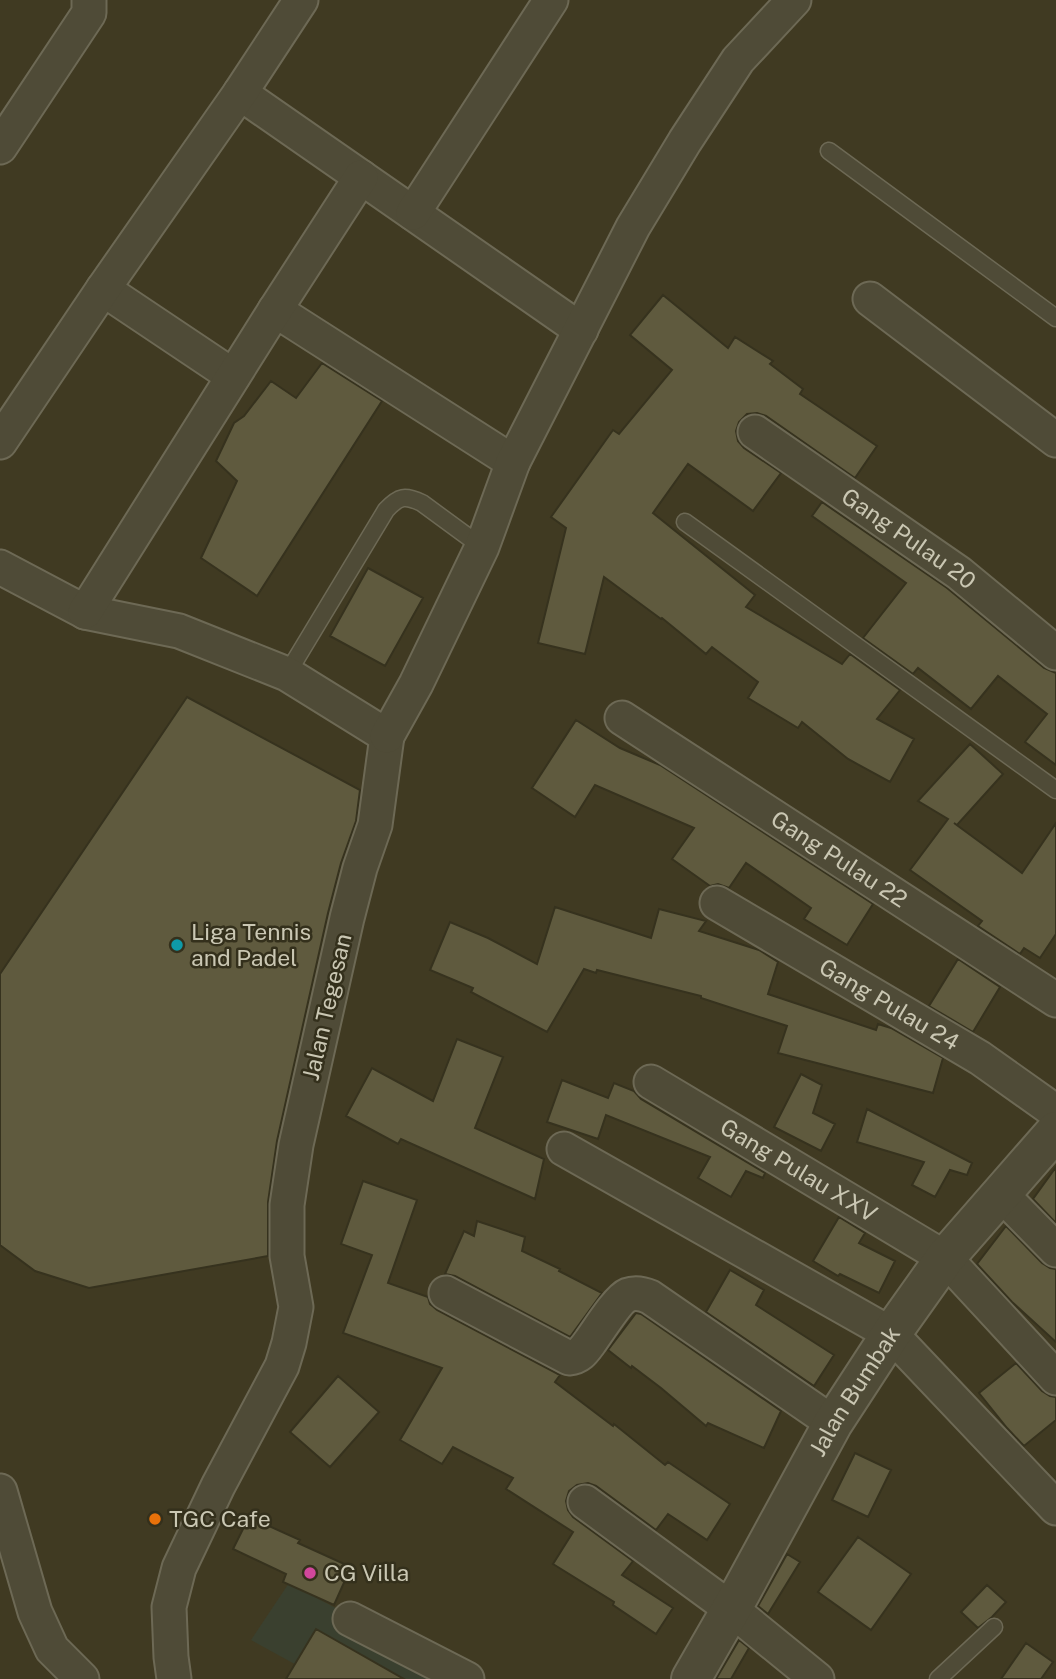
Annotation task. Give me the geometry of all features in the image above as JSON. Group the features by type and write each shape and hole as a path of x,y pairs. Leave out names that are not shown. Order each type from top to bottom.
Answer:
{"street":[{"path":"0,147 89,13 89,0"},
{"path":"0,442 302,0"},
{"path":"413,213 551,0"},
{"path":"0,567 85,612 179,631 287,674 387,736 416,684 482,547 513,462 633,227 692,129 738,60 794,0"},
{"path":"240,93 581,330"},
{"path":"85,612 361,177"},
{"path":"103,289 233,376"},
{"path":"870,299 1056,440"},
{"path":"275,310 513,462"},
{"name":"Gang Pulau 20","path":"755,432 959,573 1056,653"},
{"name":"Gang Pulau 22","path":"622,718 1056,1000"},
{"name":"Jalan Tegesan","path":"174,1679 170,1657 169,1607 179,1568 218,1486 282,1366 289,1343 296,1307 287,1256 287,1205 296,1145 347,918 360,867 375,825 387,736"},
{"name":"Gang Pulau 24","path":"717,903 980,1058 1056,1112"},
{"name":"Gang Pulau XXV","path":"650,1082 944,1258 1056,1378"},
{"name":"Jalan Bumbak","path":"691,1679 833,1423 891,1334 944,1258 1056,1131"},
{"path":"564,1149 891,1334 1056,1508"},
{"path":"1001,1194 1056,1250"},
{"path":"446,1293 569,1358 579,1355 622,1298 636,1293 643,1294 833,1423"},
{"path":"0,1492 34,1612 52,1649 82,1679"},
{"path":"585,1502 731,1609 817,1679"},
{"path":"350,1619 467,1679"}],"lane":[{"path":"829,151 1056,318"},
{"path":"287,674 386,510 394,502 403,497 422,503 482,547"},
{"path":"685,522 1056,790"},
{"path":"938,1679 994,1627"}],"shaded area":[{"path":"289,1583 468,1679 322,1679 251,1640"}],"building":[{"path":"663,295 728,348 735,337 773,361 770,364 803,389 800,394 877,446 855,478 766,416 747,414 739,422 736,431 738,441 781,473 753,511 688,464 653,513 755,595 746,607 842,664 850,654 900,690 877,719 914,739 890,782 848,759 802,722 798,728 748,698 758,682 712,647 706,654 662,618 604,577 585,654 538,643 566,528 551,517 613,430 619,434 672,370 630,335"},
{"path":"322,363 382,401 257,596 201,558 237,481 216,461 234,423 244,416 271,381 296,398"},
{"path":"822,502 947,588 1044,668 1056,673 1056,765 1025,742 1047,714 998,676 971,709 918,668 913,674 863,638 906,583 812,516"},
{"path":"368,568 423,598 385,666 330,636"},
{"name":"Liga Tennis and Padel","path":"187,697 360,790 356,821 341,863 328,913 277,1141 268,1202 268,1256 89,1288 35,1271 0,1245 0,974"},
{"path":"576,720 620,748 660,765 873,904 847,945 804,919 811,908 746,863 729,888 718,884 710,886 672,859 694,828 595,785 575,817 532,788"},
{"path":"970,744 1003,774 957,825 954,823 1022,873 1056,823 1056,934 1040,958 1024,948 1020,954 978,926 982,921 910,870 948,819 918,801"},
{"path":"555,907 651,938 659,909 706,921 699,931 759,950 778,962 768,994 876,1030 878,1024 891,1028 943,1058 933,1093 778,1053 787,1026 701,996 597,970 596,973 584,969 547,1032 471,992 473,988 430,970 450,922 488,938 537,964"},
{"path":"958,959 1000,987 973,1032 929,1006"},
{"path":"457,1039 503,1057 475,1128 544,1159 535,1199 401,1139 398,1144 346,1116 372,1068 433,1101"},
{"path":"801,1074 822,1085 813,1113 835,1124 821,1151 774,1127"},
{"path":"562,1080 608,1098 614,1083 634,1091 641,1099 765,1173 763,1178 746,1171 731,1197 698,1178 710,1157 606,1115 598,1139 547,1122"},
{"path":"867,1109 972,1163 967,1175 950,1170 935,1197 912,1185 924,1162 857,1142"},
{"path":"1056,1167 1056,1223 1033,1199"},
{"path":"363,1181 417,1200 388,1283 428,1297 430,1304 437,1310 560,1375 555,1382 665,1465 668,1462 730,1504 707,1540 668,1514 656,1530 588,1483 577,1485 569,1491 566,1501 573,1517 633,1561 622,1575 673,1608 656,1634 613,1605 614,1602 553,1564 573,1532 506,1489 513,1478 453,1447 442,1464 400,1440 442,1368 343,1333 372,1255 341,1244"},
{"path":"839,1217 865,1233 859,1243 895,1261 879,1293 840,1274 838,1276 813,1261"},
{"path":"477,1221 525,1237 522,1251 602,1293 570,1337 455,1276 445,1274 464,1231 474,1236"},
{"path":"1006,1226 1042,1263 1056,1269 1056,1342 1012,1302 977,1264"},
{"path":"730,1270 764,1290 756,1305 834,1355 814,1386 706,1312"},
{"path":"636,1313 781,1411 764,1448 708,1423 706,1426 661,1388 608,1350"},
{"path":"1016,1363 1042,1391 1056,1397 1056,1420 1024,1446 979,1393"},
{"path":"338,1376 379,1412 330,1467 290,1432"},
{"path":"855,1453 891,1470 868,1517 832,1500"},
{"path":"249,1517 351,1567 334,1605 283,1582 286,1574 233,1549"},
{"path":"858,1537 911,1574 871,1630 818,1592"},
{"path":"787,1554 800,1562 768,1614 758,1606"},
{"path":"987,1585 1006,1602 978,1628 961,1612"},
{"path":"316,1629 404,1679 286,1679"},
{"path":"739,1640 749,1648 731,1679 716,1679"},
{"path":"1026,1643 1053,1662 1041,1679 1001,1679"}],"place":[{"name":"Liga Tennis and Padel","path":"177,945"},
{"name":"TGC Cafe","path":"155,1519"},
{"name":"CG Villa","path":"310,1573"}]}
